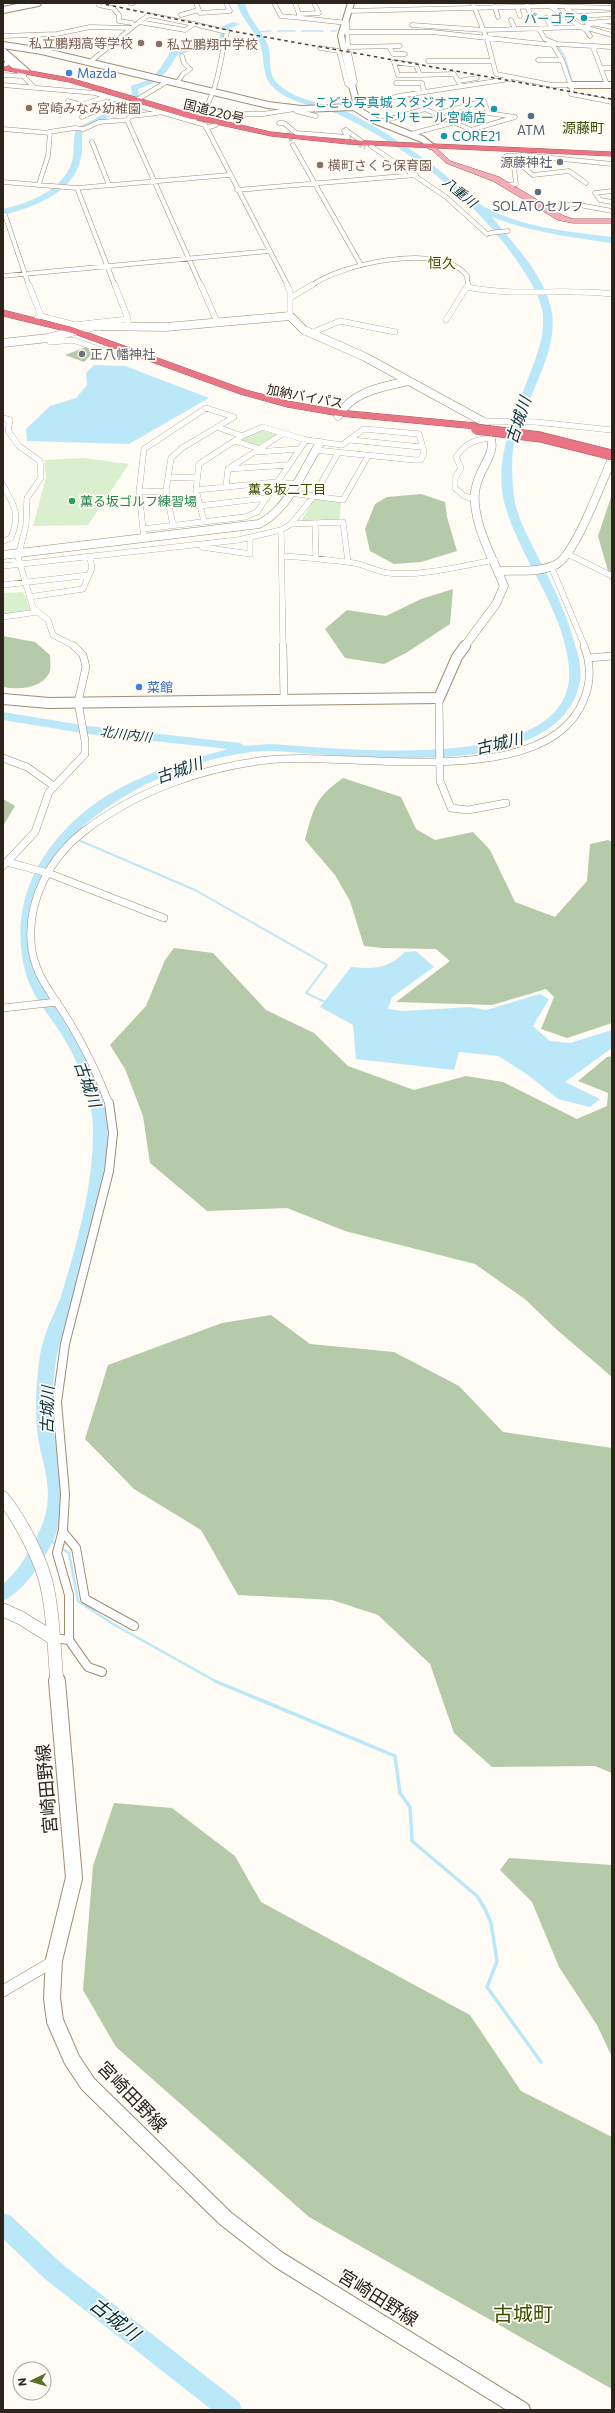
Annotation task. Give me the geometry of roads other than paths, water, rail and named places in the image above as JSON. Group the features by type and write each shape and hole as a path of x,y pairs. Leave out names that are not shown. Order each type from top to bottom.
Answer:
{"highway":[{"name":"国道220号","path":"3,68 94,89 216,125 267,136 369,145 612,155"},
{"name":"国道220号","path":"198,119 271,134 369,145"},
{"name":"加納バイパス","path":"3,313 38,318 69,332 229,391 285,407 339,414 478,426 548,436 612,451"},
{"name":"加納バイパス","path":"3,316 69,332"},
{"name":"加納バイパス","path":"478,426 540,437 612,455"}],"main road":[{"path":"428,147 448,162 508,185 542,208 560,218 573,221 612,221"}],"street":[{"path":"3,10 38,3"},
{"path":"196,3 200,13 230,11 226,3"},
{"path":"274,3 281,16 301,16 344,22 348,24 346,32 348,48 400,46"},
{"path":"294,3 301,16"},
{"path":"301,16 319,13 314,3"},
{"path":"351,3 341,36 342,49 351,87 353,106"},
{"path":"394,3 396,10"},
{"path":"438,3 440,8"},
{"path":"99,5 113,8 119,15 119,21 185,30 194,24"},
{"path":"348,11 440,8 473,5 495,7 550,6 564,8 585,6 590,8 612,8"},
{"path":"473,5 484,30 496,74 509,79 552,85 609,85 593,47"},
{"path":"517,6 520,16"},
{"path":"527,6 531,16"},
{"path":"539,6 552,28"},
{"path":"550,6 582,28 590,36"},
{"path":"495,7 498,17"},
{"path":"564,8 579,16 580,19 593,24 612,27"},
{"path":"590,8 593,15"},
{"path":"393,14 410,14 409,9"},
{"path":"181,15 198,10"},
{"path":"579,16 612,14"},
{"path":"90,62 149,15 227,32 222,58 212,92 198,119"},
{"path":"411,19 414,31"},
{"path":"511,20 515,29"},
{"path":"612,21 584,27 612,35"},
{"path":"523,22 526,32"},
{"path":"412,25 484,30 515,29 557,44 611,47"},
{"path":"3,36 57,34 90,27 132,28"},
{"path":"526,32 552,28 582,28"},
{"path":"539,29 545,39"},
{"path":"346,32 414,31 553,45 562,60 572,89 571,94 612,102"},
{"path":"599,41 602,47"},
{"path":"3,45 31,48 212,92 303,111 316,116"},
{"path":"390,46 393,54 405,54"},
{"path":"320,48 339,51 347,84 351,87"},
{"path":"3,52 35,88"},
{"path":"349,53 355,82 351,87"},
{"path":"3,55 23,73"},
{"path":"177,83 183,74 190,69 184,63 182,56"},
{"path":"538,60 562,60"},
{"path":"3,68 10,61"},
{"path":"428,61 492,61"},
{"path":"420,75 416,65 394,62 398,75 420,75 454,74 461,86"},
{"path":"602,68 612,68"},
{"path":"3,75 23,73"},
{"path":"458,81 477,78"},
{"path":"3,85 85,92 128,100 159,113 198,119 353,106 424,92 509,79"},
{"path":"82,117 106,106 128,100 167,81"},
{"path":"396,83 422,83 424,92"},
{"path":"402,96 415,104"},
{"path":"68,102 81,105 106,97"},
{"path":"436,114 484,101 488,113"},
{"path":"353,106 380,122 411,134 428,147"},
{"path":"380,122 425,109 455,123 471,130 515,117 488,113 455,123 411,134"},
{"path":"3,129 49,132 80,128 99,122 127,120 132,116 159,113"},
{"path":"262,114 286,125 293,132 348,138 344,131 346,130 369,145 392,157 489,233 508,230"},
{"path":"198,119 206,128 290,291 290,316 298,326 311,334 365,357 408,381 478,426 492,438 494,446 479,474 475,499 481,524 504,586 502,595 457,657 439,698 441,761 440,780 451,808 460,811 506,803"},
{"path":"127,120 217,322"},
{"path":"279,123 288,132"},
{"path":"206,128 216,125"},
{"path":"39,184 48,156 49,132"},
{"path":"92,142 109,185"},
{"path":"293,145 361,265"},
{"path":"508,185 516,184 513,165 505,157 522,152 612,164"},
{"path":"513,165 522,166 530,174 569,170 586,183"},
{"path":"3,182 77,188 229,175"},
{"path":"238,190 416,175"},
{"path":"610,192 606,188 612,186"},
{"path":"77,188 128,322"},
{"path":"610,192 595,193 600,200 612,202"},
{"path":"542,208 574,204 612,211"},
{"path":"5,214 38,318 76,325 128,322 166,327 290,316"},
{"path":"3,276 269,251"},
{"path":"290,298 298,296 327,275 361,265 409,258 428,258 446,263 464,272 469,279 467,287 446,320"},
{"path":"467,287 493,293 548,292 612,294"},
{"path":"311,334 340,321 395,332"},
{"path":"3,343 48,338 95,326 128,322"},
{"path":"48,338 50,342 72,340 112,354"},
{"path":"339,414 343,406 359,396 408,381"},
{"path":"144,538 139,492 144,449 206,408 234,417 182,448 171,458 166,491 172,525"},
{"path":"3,418 10,420 8,431 19,446 33,454 40,461 41,478 30,491 26,509 26,525 20,553 19,565 24,583 37,612 48,620 53,635 75,646 84,656 86,664 85,677 78,702 84,736 85,754 54,786 44,801 34,832 26,844 5,864"},
{"path":"478,426 507,420 531,421 612,430"},
{"path":"217,427 242,436"},
{"path":"204,521 196,490 199,464 242,436 263,427 306,440 318,446 338,453 421,460 424,452 421,447 419,434 364,429 351,440 342,445 318,446"},
{"path":"228,469 284,433"},
{"path":"475,499 467,498 457,491 454,480 461,468 456,457 460,449 473,440 492,438"},
{"path":"143,529 245,517 256,512 267,498 287,465 306,440"},
{"path":"351,440 421,447"},
{"path":"235,441 257,450 299,449"},
{"path":"3,555 259,524 276,514 318,446"},
{"path":"3,566 90,558 250,538 281,530 292,524 314,496 338,453"},
{"path":"290,493 343,500 368,456"},
{"path":"499,571 549,567 562,561 568,554 612,459"},
{"path":"228,469 287,465"},
{"path":"226,487 228,469"},
{"path":"168,478 197,477"},
{"path":"196,490 277,482 295,484"},
{"path":"3,486 13,500 16,510 17,524 11,538 3,541"},
{"path":"139,492 166,491"},
{"path":"199,506 267,498"},
{"path":"16,510 26,509"},
{"path":"292,524 344,522 348,562"},
{"path":"315,523 316,558"},
{"path":"281,530 284,699"},
{"path":"196,544 250,554 250,538"},
{"path":"568,554 612,576"},
{"path":"282,556 316,558 340,563 348,562 388,573 425,573 495,560"},
{"path":"29,597 83,589 92,568 90,558"},
{"path":"102,1672 88,1667 69,1640 69,1592 56,1550 63,1532 66,1486 59,1436 57,1394 64,1348 107,1181 113,1131 110,1104 82,1044 41,980 33,960 32,909 39,887 60,854 79,836 146,794 191,776 234,765 294,756 441,761 492,756 524,748 550,738 569,725 584,707 590,689 591,675 588,658 549,567"},
{"path":"3,585 89,575"},
{"path":"3,617 37,612"},
{"path":"588,658 612,656"},
{"path":"3,698 33,703 439,698"},
{"path":"3,758 27,767 54,786"},
{"path":"5,864 48,873 164,918"},
{"path":"3,1008 56,1002"},
{"name":"宮崎田野線","path":"3,1498 17,1516 29,1539 40,1564 48,1590 66,1771 74,1878 54,1960 52,1998 55,2021 72,2060 88,2084 225,2218 279,2260 522,2410"},
{"path":"63,1532 76,1548 77,1564 85,1599 134,1626"},
{"path":"3,1610 28,1622 53,1638 69,1640"},
{"path":"3,1991 54,1960"}],"water":[{"path":"94,365 125,366 209,398 129,444 27,441 26,429 50,406 76,398 87,385 86,373"},
{"path":"416,951 434,967 392,997 388,1009 404,1011 470,1007 486,1010 540,994 549,999 533,1026 550,1041 570,1043 612,1030 612,1048 565,1082 600,1099 590,1107 558,1099 528,1075 498,1056 459,1052 454,1070 356,1059 353,1025 320,1007 351,967 380,967 393,962 405,952"}],"waterway":[{"name":"八重川","path":"241,3 242,9 259,34 264,45 268,74 273,83 280,90 299,99 330,108 349,116 391,141 431,168 468,200 480,208"},
{"path":"3,212 37,201 58,188 73,170 77,159 78,136 80,129 95,124 115,107 136,95 134,88 149,83 161,75 174,53 222,39 226,28 236,24"},
{"path":"360,30 425,30"},
{"path":"257,32 271,31"},
{"path":"278,31 295,31"},
{"path":"302,31 323,31"},
{"path":"331,31 336,31"},
{"path":"442,31 465,34"},
{"path":"557,45 564,55 573,84"},
{"name":"古城川","path":"3,1594 17,1582 29,1566 51,1524 56,1506 57,1497 55,1478 46,1440 44,1423 47,1364 52,1338 68,1299 82,1249 93,1199 100,1148 98,1106 88,1076 69,1035 44,999 26,956 23,941 24,911 31,887 41,866 54,849 72,830 105,803 143,782 187,764 254,748 373,754 417,754 461,751 503,744 539,731 564,710 575,680 571,650 560,616 546,583 514,518 508,494 507,466 509,444 515,423 535,374 546,340 548,325 547,311 543,297 528,270 480,208"},
{"name":"八重川","path":"480,208 527,226 562,233 612,240"},
{"name":"北川内川","path":"3,716 88,730 240,747"},
{"path":"69,836 195,890 327,965 306,993 325,1002"},
{"path":"43,1536 57,1545"},
{"path":"61,1548 69,1553 78,1601 113,1624 216,1681"},
{"path":"216,1681 395,1756 400,1793 410,1807 412,1841 477,1896 485,1909 491,1923 497,1961 487,1987 541,2062"},
{"name":"古城川","path":"3,2224 53,2271 134,2336 231,2410"}],"tunnel":[{"path":"288,132 293,145"},
{"path":"348,139 365,148"}],"railway":[{"path":"99,3 237,32 612,99"}],"place":[{"name":"パーゴラ","path":"584,18"},
{"name":"私立鵬翔高等学校","path":"141,43"},
{"name":"私立鵬翔中学校","path":"159,44"},
{"name":"Mazda","path":"69,73"},
{"name":"宮崎みなみ幼稚園","path":"29,108"},
{"name":"こども写真城 スタジオアリス ニトリモール宮崎店","path":"494,109"},
{"name":"ATM","path":"531,116"},
{"name":"CORE21","path":"444,136"},
{"name":"源藤神社","path":"560,162"},
{"name":"横町さくら保育園","path":"320,165"},
{"name":"SOLATOセルフ","path":"538,192"},
{"name":"正八幡神社","path":"82,354"},
{"name":"薫る坂ゴルフ練習場","path":"72,501"},
{"name":"菜館","path":"139,687"}],"district":[{"name":"源藤町","path":"583,128"},
{"name":"恒久","path":"442,263"},
{"name":"薫る坂二丁目","path":"287,489"},
{"name":"古城町","path":"523,2314"}]}
